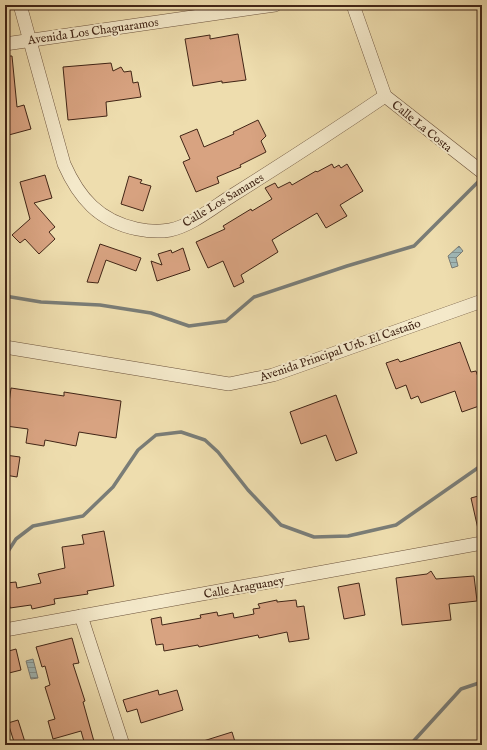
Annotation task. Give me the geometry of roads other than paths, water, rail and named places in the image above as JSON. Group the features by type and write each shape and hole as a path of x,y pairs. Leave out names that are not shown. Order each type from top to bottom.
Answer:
{"street":[{"name":"Calle Los Samanes","path":"20,5 64,164 76,187 90,205 108,219 120,224 144,230 170,230 189,223 385,96"},
{"name":"Avenida Los Chaguaramos","path":"5,44 275,5"},
{"name":"Calle La Costa","path":"353,5 385,96 480,171"},
{"name":"Avenida Principal Urb. El Castaño","path":"5,347 229,384 273,375 482,301"},
{"name":"Calle Araguaney","path":"5,630 482,543"},
{"path":"81,616 123,745"}],"water":[{"path":"459,246 463,251 456,258 458,266 452,268 448,256"},
{"path":"33,659 38,678 31,679 26,661"}],"waterway":[{"path":"5,296 41,302 100,305 151,313 189,326 226,321 254,297 347,266 414,246 482,178"},
{"path":"5,556 16,539 33,526 83,516 113,487 138,450 156,435 181,432 205,440 218,452 248,490 281,525 314,537 348,536 396,525 482,465"},
{"path":"410,745 461,689 482,682"}]}
